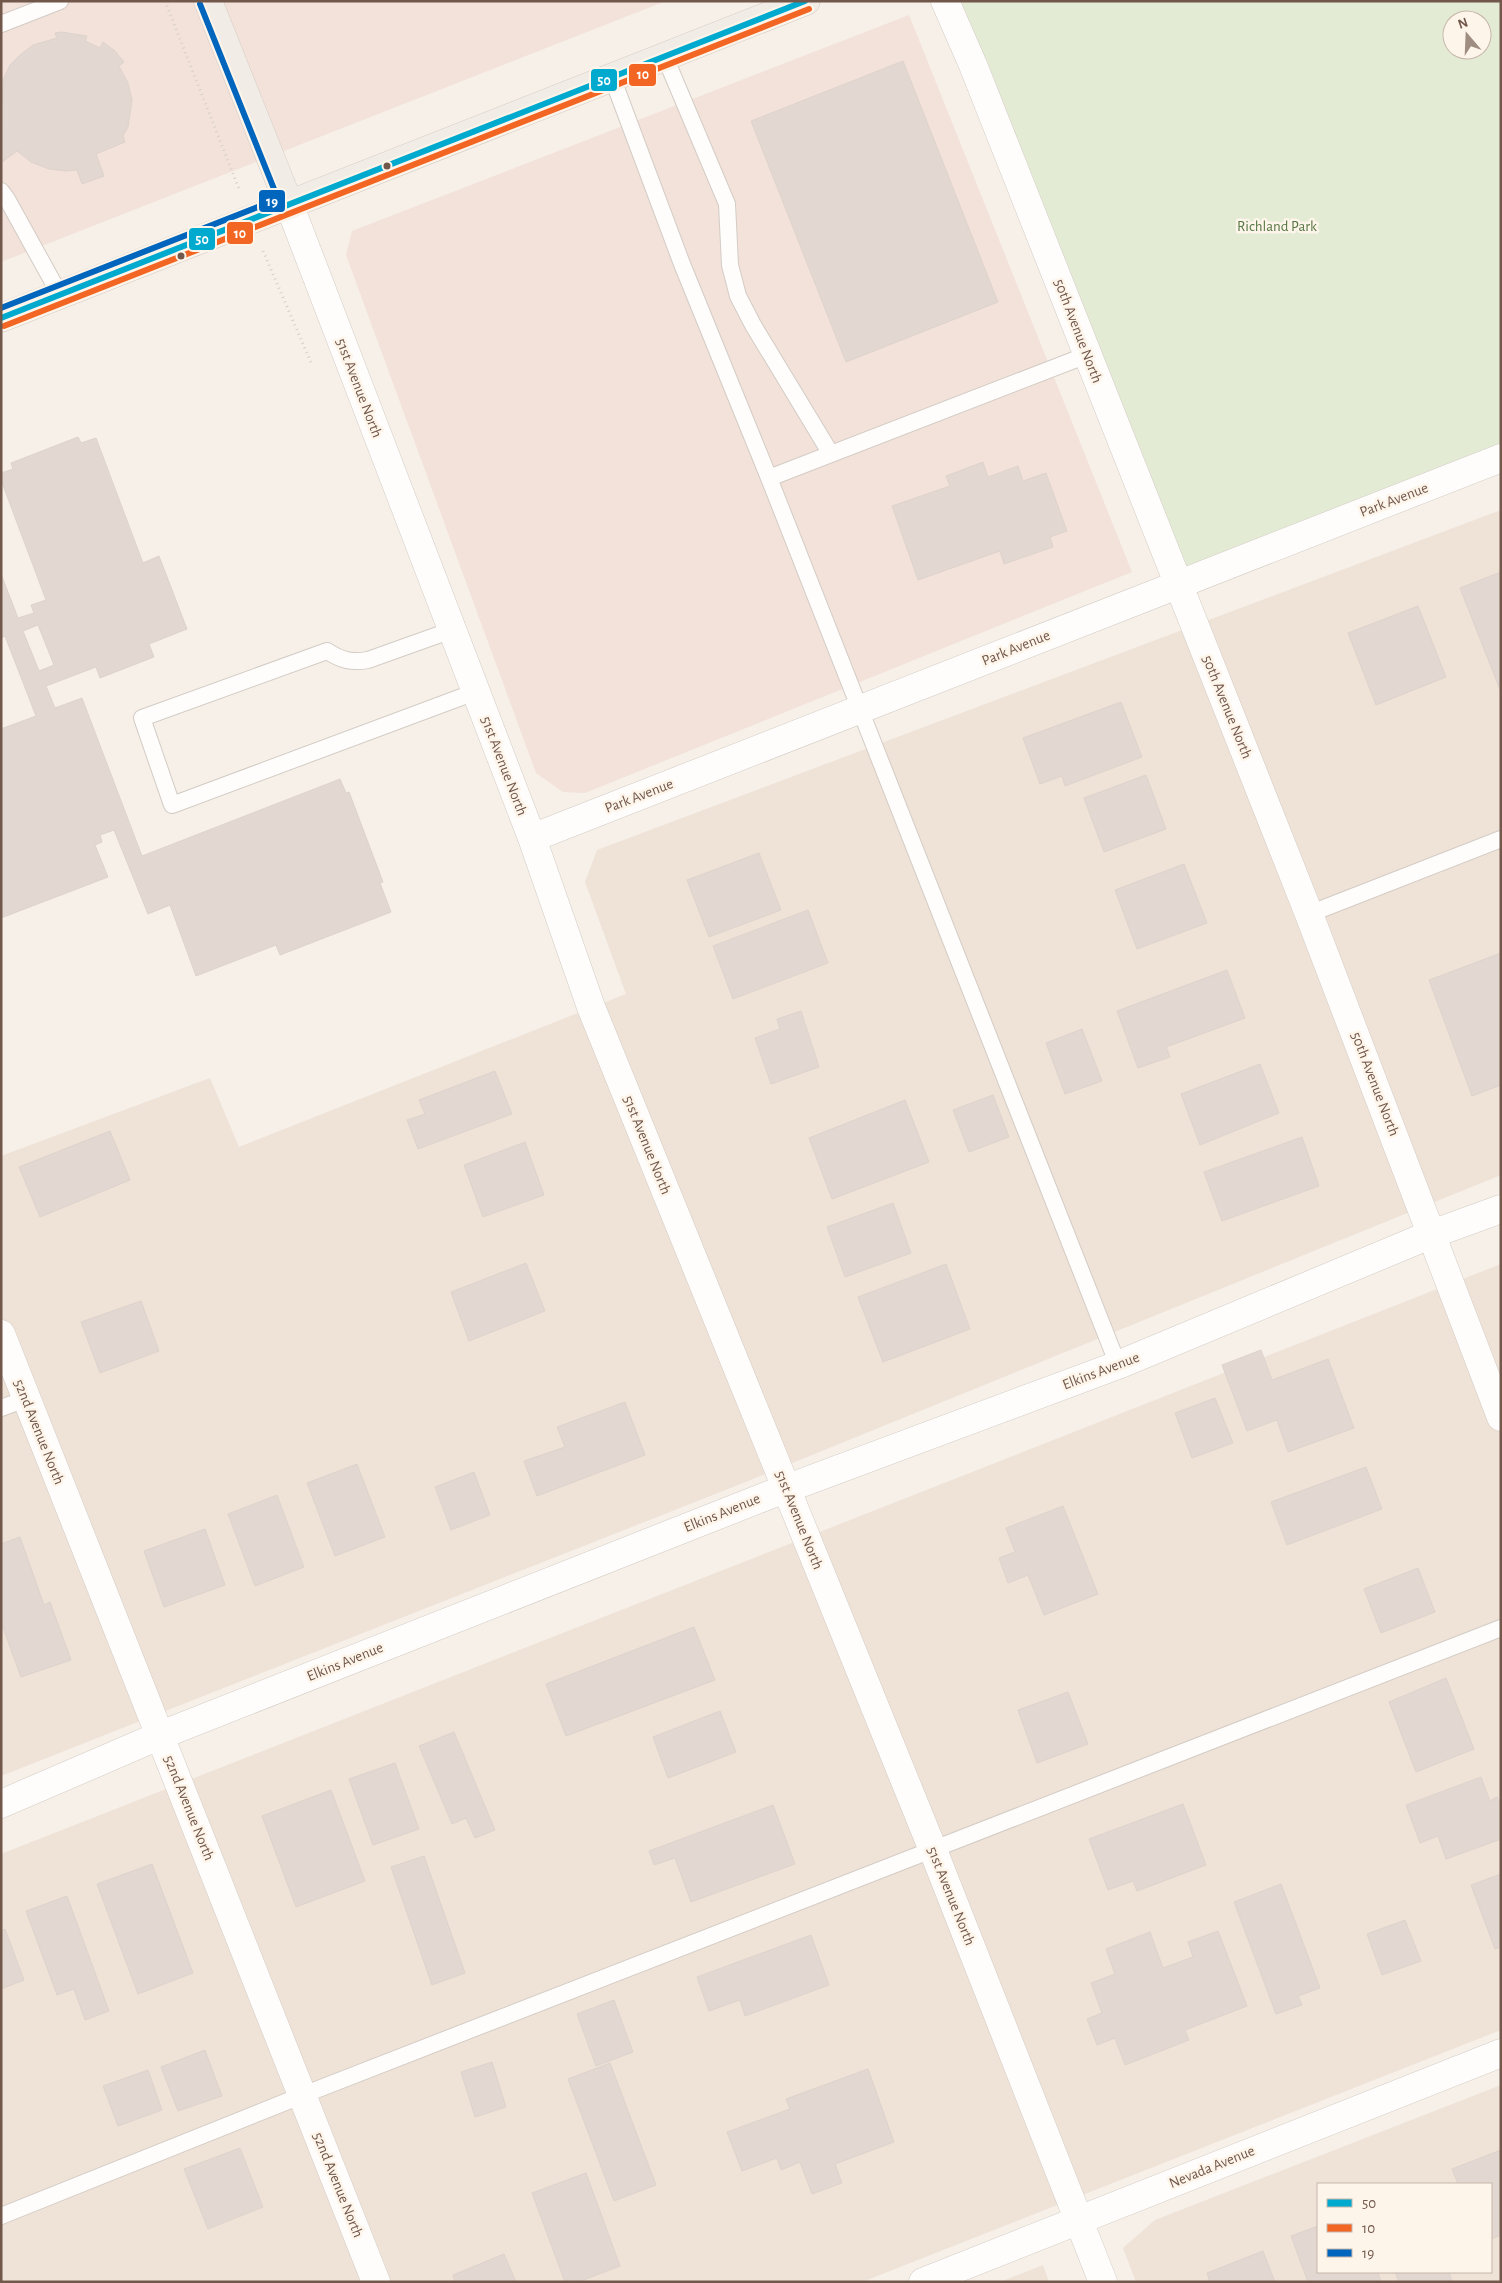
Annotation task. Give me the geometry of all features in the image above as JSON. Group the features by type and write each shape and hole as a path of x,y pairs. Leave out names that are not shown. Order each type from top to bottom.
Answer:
{"main road":[{"name":"51st Avenue North","path":"208,1 290,204"},
{"path":"1,318 806,1"}],"street":[{"name":"50th Avenue North","path":"945,1 973,65 1309,914 1501,1417"},
{"name":"51st Avenue North","path":"290,204 532,838 592,1007 933,1850 1103,2282"},
{"name":"Park Avenue","path":"532,838 1501,458"},
{"name":"Elkins Avenue","path":"1,1804 160,1735 786,1488 1118,1365 1432,1234 1501,1209"},
{"name":"52nd Avenue North","path":"1,1334 14,1404 160,1735 376,2282"},
{"name":"Nevada Avenue","path":"923,2282 1501,2053"}],"lane":[{"path":"1,24 60,1"},
{"path":"665,57 727,204 730,264 738,296 753,325 831,454"},
{"path":"612,77 682,264 861,709 1118,1365"},
{"path":"1,191 8,199 60,295"},
{"path":"769,478 1087,355"},
{"path":"452,630 368,660 354,662 339,658 327,651 142,718 172,804 475,692"},
{"path":"1309,914 1501,839"},
{"path":"1,2216 303,2095 1501,1628"}],"path":[{"path":"166,1 273,275"}],"shaded area":[{"path":"1,1 666,1 1,262"},
{"path":"909,15 1132,572 585,793 563,792 536,773 346,255 352,231"},
{"path":"1501,510 1501,1175 728,1489 1,1776 1,1156 210,1078 239,1147 626,994 585,882 597,850"},
{"path":"1501,1264 1501,2030 862,2282 1,2282 1,1854"},
{"path":"1501,2085 1501,2282 1136,2282 1123,2248 1155,2220"},
{"path":"1043,2265 1049,2282 1000,2282"}],"green space":[{"name":"Richland Park","path":"945,1 1501,1 1501,458 1178,584"}],"building":[{"path":"61,32 87,36 85,41 100,48 103,42 115,51 124,62 119,66 128,83 132,100 128,127 123,136 125,142 96,154 104,176 82,184 77,170 49,169 31,162 17,151 1,163 3,80 10,65 20,55 33,45 57,38 55,33"},
{"path":"903,61 998,302 846,362 751,121"},
{"path":"78,437 81,443 96,438 143,563 159,556 187,629 149,644 154,657 100,678 96,667 46,686 55,708 82,698 142,856 340,779 346,793 349,792 383,882 380,883 391,912 280,955 276,945 196,976 170,905 148,914 114,830 100,835 102,842 95,845 108,877 1,918 1,729 36,716 5,636 1,638 1,574 18,618 34,613 31,605 46,600 1,480 1,473 13,469 11,463","holes":["38,625 54,665 39,671 23,631"]},
{"path":"983,462 988,477 1018,466 1023,481 1046,473 1067,531 1050,537 1053,547 1004,564 1000,551 918,580 892,506 950,486 946,476"},
{"path":"1501,572 1501,692 1460,588"},
{"path":"1418,606 1446,677 1376,705 1348,633"},
{"path":"1121,702 1142,757 1065,786 1062,776 1040,784 1023,738"},
{"path":"1146,775 1166,829 1104,852 1084,798"},
{"path":"759,853 781,910 709,937 687,880"},
{"path":"1184,864 1207,923 1137,949 1115,890"},
{"path":"808,910 828,963 733,999 713,946"},
{"path":"1501,953 1501,1085 1472,1096 1429,980"},
{"path":"1227,970 1245,1018 1166,1047 1170,1057 1138,1068 1117,1011"},
{"path":"801,1011 819,1067 771,1084 755,1038 780,1029 777,1019"},
{"path":"1082,1029 1102,1081 1065,1094 1046,1043"},
{"path":"1260,1064 1279,1113 1200,1145 1181,1094"},
{"path":"495,1071 512,1114 418,1149 407,1120 425,1114 419,1100"},
{"path":"993,1095 1009,1137 969,1152 953,1110"},
{"path":"905,1100 929,1162 832,1199 809,1138"},
{"path":"110,1131 130,1180 40,1217 19,1167"},
{"path":"1302,1137 1319,1186 1222,1221 1204,1172"},
{"path":"525,1142 544,1195 483,1217 464,1165"},
{"path":"893,1203 911,1253 845,1277 827,1227"},
{"path":"526,1263 545,1311 469,1341 451,1292"},
{"path":"946,1264 970,1329 883,1362 858,1297"},
{"path":"141,1301 159,1351 100,1373 81,1322"},
{"path":"1261,1350 1272,1380 1328,1359 1354,1428 1288,1452 1277,1420 1247,1431 1222,1365"},
{"path":"1215,1398 1233,1443 1192,1458 1175,1413"},
{"path":"625,1402 645,1455 537,1496 524,1461 565,1447 557,1427"},
{"path":"357,1464 385,1537 335,1556 307,1483"},
{"path":"1366,1467 1382,1509 1287,1545 1271,1502"},
{"path":"474,1472 490,1515 451,1530 435,1487"},
{"path":"277,1495 304,1567 255,1586 228,1514"},
{"path":"1063,1506 1098,1594 1044,1615 1028,1575 1008,1583 999,1558 1015,1552 1006,1528"},
{"path":"205,1529 225,1585 164,1607 144,1551"},
{"path":"20,1537 44,1605 50,1602 71,1660 21,1677 1,1622 1,1544"},
{"path":"1418,1568 1435,1612 1381,1633 1364,1589"},
{"path":"694,1627 715,1680 566,1736 546,1684"},
{"path":"1446,1678 1474,1749 1416,1772 1389,1702"},
{"path":"1068,1692 1088,1744 1037,1763 1018,1710"},
{"path":"720,1711 736,1752 668,1778 653,1737"},
{"path":"454,1732 495,1830 475,1838 466,1818 452,1824 419,1746"},
{"path":"395,1763 419,1829 373,1845 349,1779"},
{"path":"1481,1777 1490,1801 1497,1797 1501,1806 1501,1839 1446,1859 1438,1836 1420,1843 1406,1805"},
{"path":"331,1790 365,1881 296,1907 262,1816"},
{"path":"1183,1804 1206,1865 1137,1891 1133,1881 1108,1890 1089,1839"},
{"path":"773,1805 795,1864 691,1902 675,1858 654,1865 649,1851"},
{"path":"424,1856 465,1973 432,1985 391,1867"},
{"path":"152,1864 193,1973 138,1994 97,1884"},
{"path":"1501,1874 1501,1947 1495,1949 1471,1885"},
{"path":"1281,1884 1320,1988 1298,1996 1302,2005 1276,2014 1234,1902"},
{"path":"67,1896 109,2011 85,2020 74,1989 57,1995 26,1911"},
{"path":"1405,1920 1421,1961 1382,1975 1367,1934"},
{"path":"5,1929 24,1980 1,1989 1,1931"},
{"path":"1218,1931 1247,2006 1185,2030 1189,2040 1125,2065 1115,2038 1097,2045 1087,2019 1102,2013 1091,1983 1115,1974 1106,1949 1150,1932 1163,1968 1193,1957 1188,1942"},
{"path":"811,1935 829,1985 745,2016 740,2000 709,2011 697,1977"},
{"path":"614,2000 633,2052 596,2066 577,2014"},
{"path":"205,2050 222,2096 178,2111 161,2067"},
{"path":"492,2062 506,2107 475,2117 461,2072"},
{"path":"610,2063 656,2185 614,2201 568,2079"},
{"path":"868,2069 894,2142 835,2164 842,2183 812,2194 800,2162 781,2170 777,2158 742,2171 727,2132 790,2109 786,2099"},
{"path":"148,2070 162,2110 118,2126 103,2086"},
{"path":"240,2148 263,2207 208,2229 184,2169"},
{"path":"1501,2150 1501,2235 1492,2239 1492,2183 1458,2183 1452,2169"},
{"path":"586,2173 620,2266 578,2282 565,2282 532,2193"},
{"path":"1317,2226 1317,2273 1378,2273 1381,2282 1308,2282 1291,2236"},
{"path":"1263,2251 1275,2282 1210,2282 1207,2273"},
{"path":"504,2254 516,2282 455,2282 453,2275"},
{"path":"1395,2273 1449,2273 1452,2282 1399,2282"}],"transit line":[{"name":"50","path":"1,318 805,1"},
{"name":"19","path":"1,308 278,199 200,4"},
{"name":"10","path":"4,326 809,9"}]}
